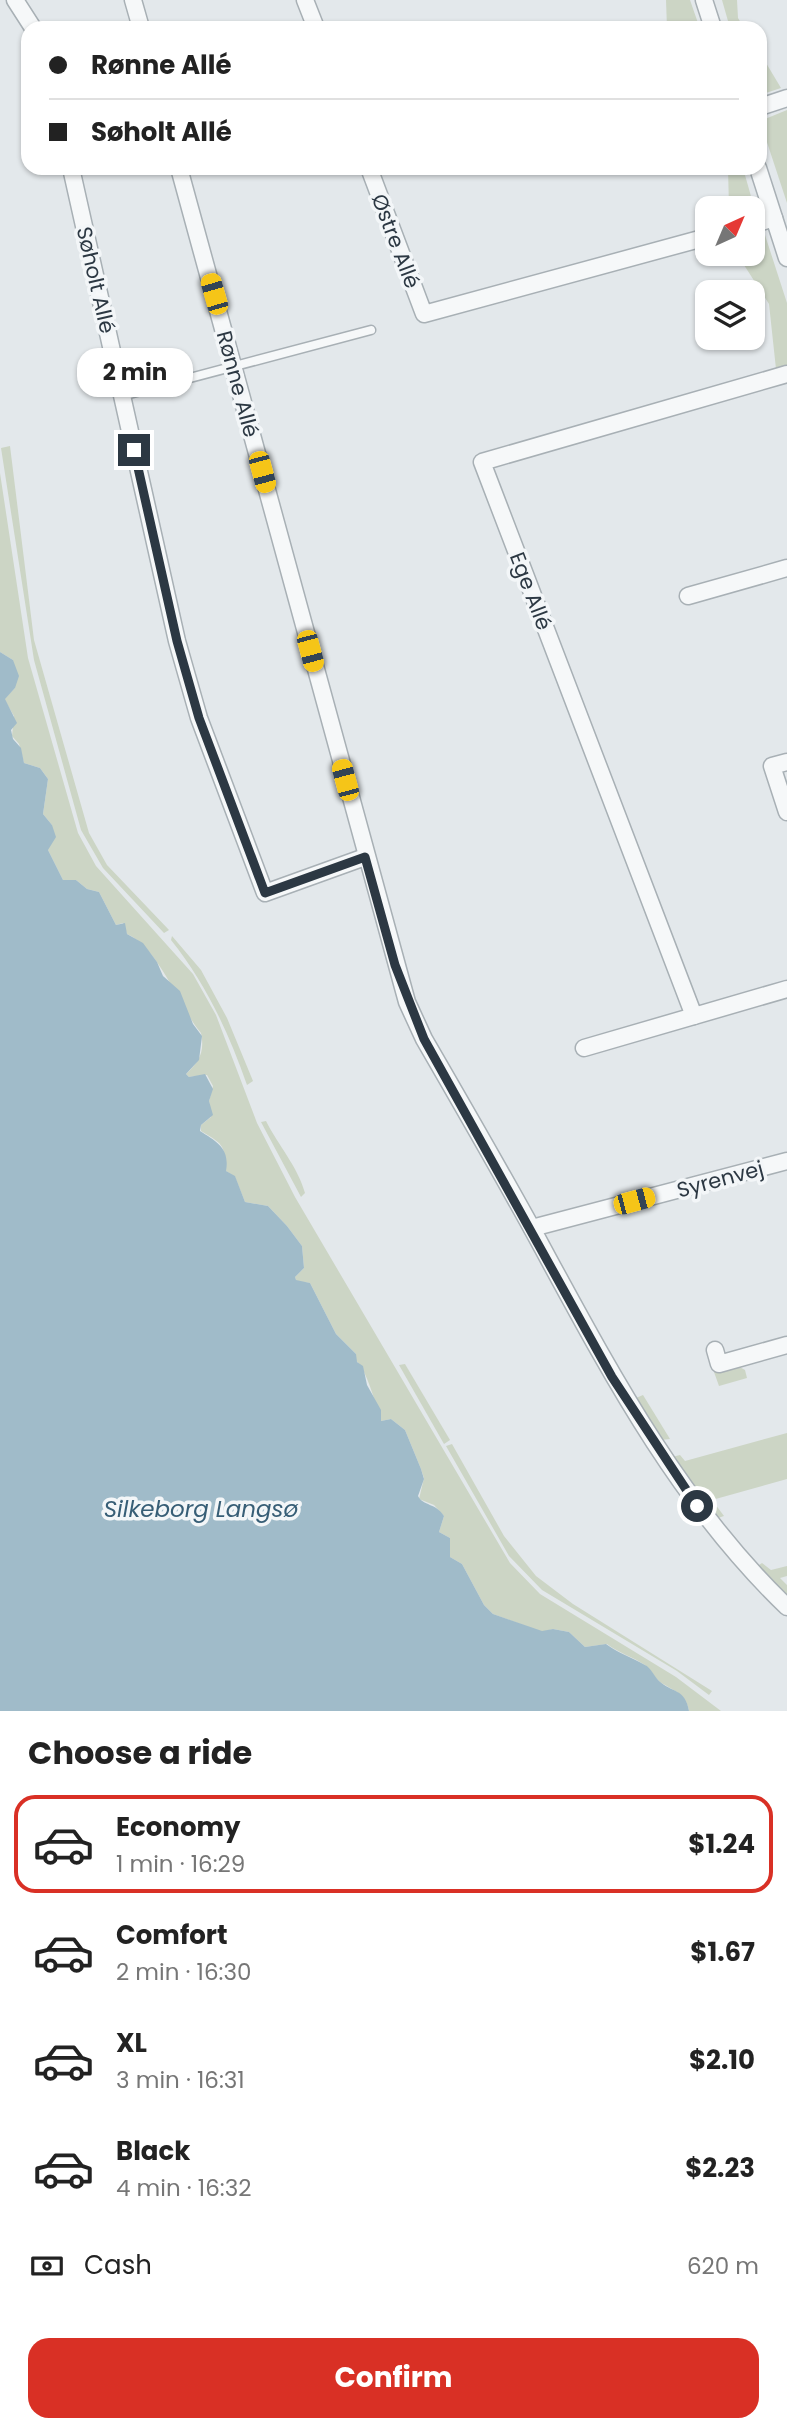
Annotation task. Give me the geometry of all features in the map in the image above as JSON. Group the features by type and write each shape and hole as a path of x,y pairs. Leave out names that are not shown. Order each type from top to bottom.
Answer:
{"street":[{"path":"15,0 28,21"},
{"path":"133,0 139,21"},
{"path":"305,0 313,21"},
{"path":"704,0 711,21"},
{"path":"767,105 787,98"},
{"name":"Søholt Allé","path":"73,175 177,641 199,718 265,893 365,857"},
{"name":"Rønne Allé","path":"181,175 365,857 407,1002 424,1039 532,1228 612,1377 669,1468 712,1527 787,1607"},
{"name":"Østre Allé","path":"372,175 424,314 695,240"},
{"path":"760,175 787,258"},
{"path":"765,221 774,218"},
{"name":"Ege Allé","path":"694,1016 482,462 787,374"},
{"path":"688,596 787,568"},
{"path":"787,762 772,766 787,812"},
{"path":"584,1048 787,989"},
{"name":"Syrenvej","path":"532,1228 787,1161"},
{"path":"715,1350 719,1364 787,1345"}],"lane":[{"path":"122,396 234,369 371,330"}],"green space":[{"path":"666,0 690,0 697,21 667,21"},
{"path":"722,0 737,0 740,21 728,21"},
{"path":"767,65 781,88 767,93"},
{"path":"787,110 787,203 767,142 767,118"},
{"path":"728,175 745,175 751,196 729,196"},
{"path":"765,235 787,303 787,365 776,369 769,304 765,298 765,280 754,280 745,266 765,266"},
{"path":"10,446 34,640 89,833 107,865 169,930 164,933 103,868 81,830 34,660 1,448"},
{"path":"0,473 28,658 78,833 96,866 193,974 216,1015 257,1123 295,1197 510,1563 540,1594 676,1677 721,1711 689,1711 682,1696 660,1682 647,1667 607,1644 585,1647 569,1632 553,1629 542,1632 493,1614 484,1605 462,1564 450,1557 450,1538 439,1532 444,1516 434,1505 419,1499 424,1478 405,1430 391,1419 381,1421 367,1379 356,1361 356,1354 336,1334 310,1283 296,1281 295,1277 304,1268 302,1246 268,1206 245,1202 235,1177 226,1171 221,1145 201,1131 201,1125 211,1117 209,1101 213,1086 207,1075 189,1077 186,1074 200,1056 201,1033 159,965 138,941 127,934 123,923 116,925 99,892 87,889 76,880 63,880 48,850 52,825 43,814 48,779 40,768 24,763 19,744 12,736 14,716 4,699 15,688 13,660 0,652"},
{"path":"172,936 201,970 227,1018 253,1081 247,1085 215,1009 171,940"},
{"path":"266,1121 298,1174 305,1193 301,1197 261,1122"},
{"path":"405,1364 450,1440 444,1444 399,1365"},
{"path":"736,1365 745,1370 747,1378 719,1386 714,1372"},
{"path":"643,1395 670,1439 661,1440 636,1398"},
{"path":"787,1433 787,1479 712,1500 724,1516 715,1519 672,1457 680,1455 685,1461"},
{"path":"452,1444 504,1536 536,1576 573,1604 712,1691 709,1695 677,1671 542,1590 509,1556 446,1446"},
{"path":"762,1563 771,1570 787,1566 787,1576 780,1578 787,1585 787,1598 756,1567"}],"water":[{"name":"Silkeborg Langsø","path":"0,652 13,660 19,676 15,688 5,699 17,723 11,730 13,739 21,748 24,763 40,768 48,779 43,814 52,825 56,837 48,850 63,880 76,880 87,889 99,892 116,925 125,923 127,934 143,943 157,962 163,976 180,991 193,1024 202,1036 199,1060 186,1074 189,1077 205,1074 213,1089 209,1101 213,1115 201,1125 200,1131 221,1146 226,1157 226,1171 235,1176 245,1202 268,1206 302,1246 304,1268 295,1277 296,1280 310,1283 336,1334 356,1354 357,1362 363,1366 367,1385 381,1410 381,1421 391,1419 405,1430 424,1479 418,1496 444,1516 439,1532 450,1538 450,1557 462,1564 484,1605 493,1614 542,1631 553,1629 569,1632 585,1647 606,1644 647,1666 659,1681 684,1698 689,1711 0,1711"}],"route":[{"path":"134,450 177,641 199,718 265,893 365,857 395,965 407,1002 424,1039 526,1216 612,1377 669,1468 697,1506"}]}
